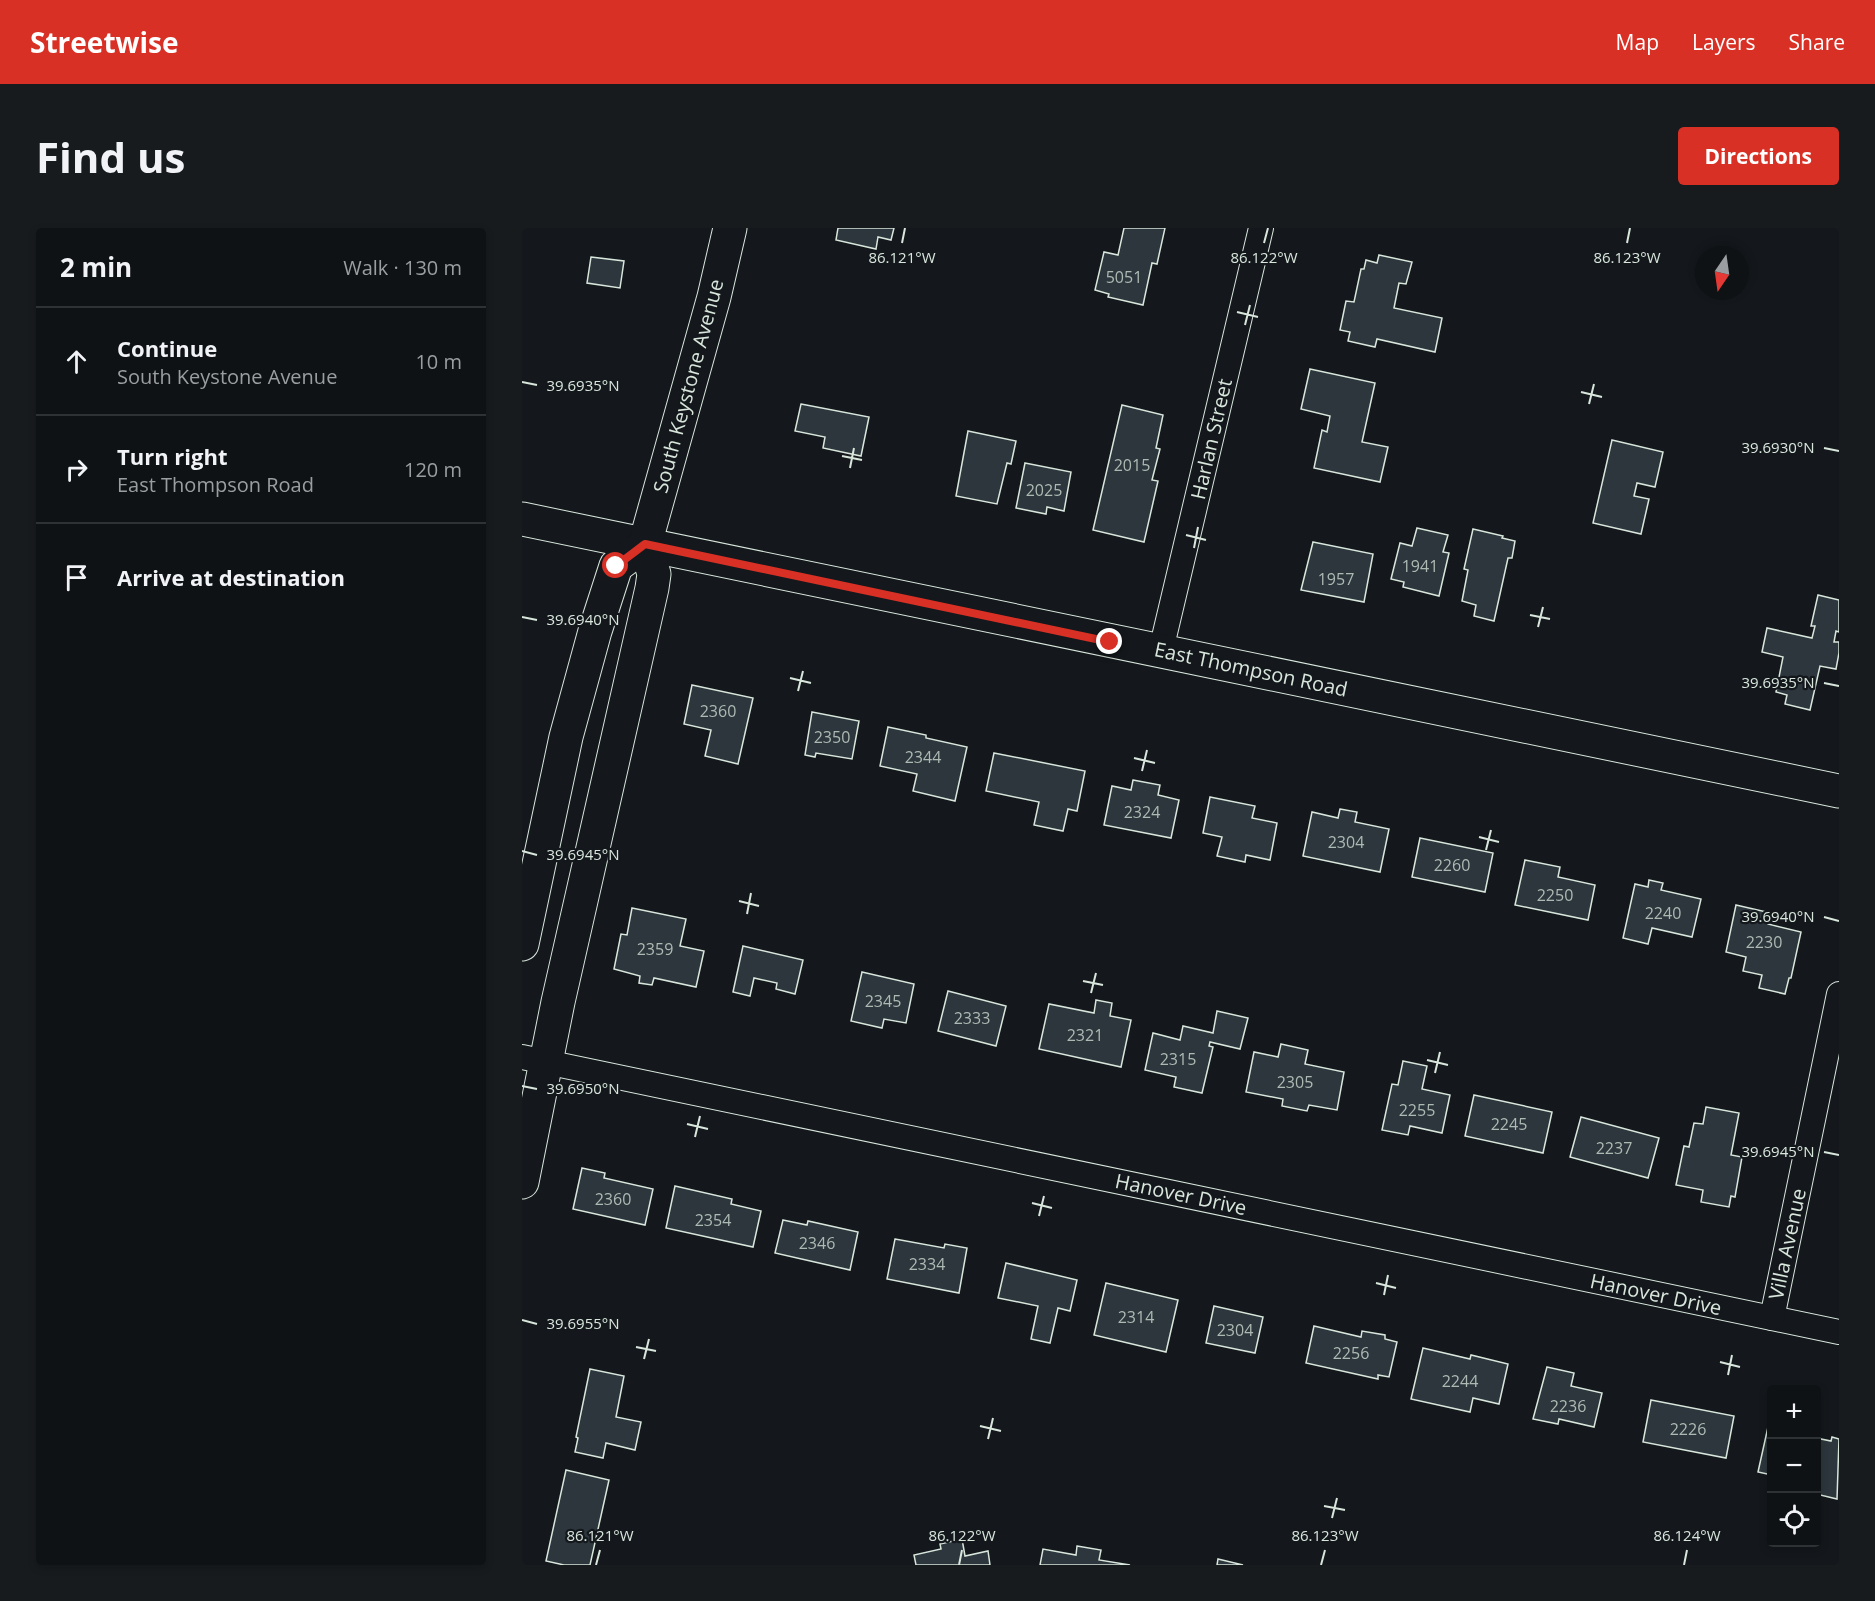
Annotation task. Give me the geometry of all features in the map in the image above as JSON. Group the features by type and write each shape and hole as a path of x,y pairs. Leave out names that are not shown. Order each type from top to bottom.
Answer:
{"main road":[{"name":"South Keystone Avenue","path":"645,544 714,297 730,228"},
{"name":"East Thompson Road","path":"522,519 1839,791"},
{"path":"522,944 566,737 595,631 616,566 645,544 654,574 652,588 558,1002 535,1059 522,1182"}],"street":[{"name":"Harlan Street","path":"1161,650 1261,228"},
{"name":"Villa Avenue","path":"1772,1318 1839,994"},
{"name":"Hanover Drive","path":"535,1059 1839,1332"}],"building":[{"path":"838,228 894,228 891,240 878,237 876,249 836,240"},
{"path":"1124,228 1165,228 1157,264 1152,263 1143,305 1108,297 1109,294 1095,290 1104,252 1118,255"},
{"path":"1379,255 1412,262 1406,284 1399,283 1394,308 1442,318 1435,352 1377,339 1375,347 1348,341 1350,332 1340,330 1346,301 1354,302 1361,269 1364,269 1366,260 1377,263"},
{"path":"591,257 624,261 620,288 587,283"},
{"path":"1310,369 1375,383 1362,442 1388,447 1380,482 1314,468 1322,430 1327,432 1330,416 1301,409"},
{"path":"801,404 869,417 861,456 823,448 825,437 795,431"},
{"path":"1122,405 1163,415 1156,448 1160,449 1152,480 1158,481 1144,542 1093,530"},
{"path":"968,431 1016,441 1011,464 1007,463 997,504 956,496"},
{"path":"1612,440 1663,452 1655,487 1637,483 1634,496 1649,499 1641,534 1593,523"},
{"path":"1025,463 1071,472 1064,511 1047,507 1046,514 1016,508"},
{"path":"1417,528 1448,535 1443,552 1449,553 1439,596 1403,587 1404,582 1391,579 1400,543 1412,546"},
{"path":"1473,529 1515,541 1512,558 1508,558 1494,621 1474,616 1476,605 1462,601 1468,570 1464,569"},
{"path":"1313,542 1373,554 1364,602 1301,590"},
{"path":"1818,595 1839,600 1839,632 1836,631 1834,642 1839,642 1839,653 1836,669 1820,666 1810,710 1785,704 1787,695 1776,692 1783,657 1762,652 1767,628 1812,638 1815,626 1811,626"},
{"path":"692,685 753,698 738,764 705,756 711,730 684,724"},
{"path":"812,712 859,721 852,759 816,753 815,757 805,755"},
{"path":"888,727 967,747 955,801 913,791 917,774 880,766"},
{"path":"994,753 1085,771 1077,811 1068,809 1063,831 1034,825 1039,802 986,791"},
{"path":"1133,780 1160,785 1158,795 1179,800 1171,838 1104,825 1112,786 1131,790"},
{"path":"1210,797 1255,806 1252,818 1277,823 1270,860 1246,855 1245,862 1217,856 1222,837 1203,833"},
{"path":"1340,809 1357,812 1355,822 1389,829 1380,872 1303,856 1312,812 1338,818"},
{"path":"1420,838 1493,853 1485,892 1412,877"},
{"path":"1525,860 1560,867 1558,877 1595,885 1588,920 1515,905"},
{"path":"1649,880 1663,883 1661,890 1701,899 1692,937 1652,928 1648,944 1623,938 1635,884 1648,887"},
{"path":"1736,905 1771,913 1768,924 1801,932 1791,978 1789,978 1785,994 1759,988 1762,975 1743,971 1746,957 1726,952"},
{"path":"632,908 686,919 680,946 704,951 696,987 654,978 652,985 639,983 640,976 614,969 621,934 627,935"},
{"path":"743,946 803,960 795,994 776,989 777,983 754,978 750,996 733,992"},
{"path":"862,972 914,984 906,1023 884,1019 882,1028 851,1021"},
{"path":"948,991 1006,1006 996,1046 938,1031"},
{"path":"1096,1000 1112,1003 1110,1016 1131,1020 1121,1067 1039,1049 1049,1004 1094,1013"},
{"path":"1217,1011 1248,1018 1240,1049 1210,1042 1209,1046 1213,1047 1202,1093 1174,1087 1176,1077 1145,1070 1153,1033 1180,1040 1183,1026 1213,1033"},
{"path":"1281,1044 1308,1050 1305,1064 1344,1072 1337,1110 1309,1105 1307,1111 1282,1106 1283,1099 1246,1092 1254,1052 1278,1057"},
{"path":"1403,1061 1427,1066 1422,1089 1450,1095 1442,1133 1410,1126 1408,1135 1382,1130 1392,1084 1398,1085"},
{"path":"1474,1095 1552,1112 1543,1153 1465,1136"},
{"path":"1706,1107 1739,1113 1731,1155 1742,1157 1735,1197 1731,1196 1729,1207 1701,1202 1703,1190 1676,1185 1684,1146 1689,1147 1694,1123 1703,1124"},
{"path":"1581,1117 1659,1138 1648,1178 1570,1157"},
{"path":"582,1168 605,1173 604,1178 653,1189 645,1225 573,1209"},
{"path":"675,1186 732,1199 731,1204 761,1211 753,1247 666,1228"},
{"path":"783,1220 807,1225 808,1221 858,1232 850,1270 775,1253"},
{"path":"895,1239 944,1248 945,1244 967,1248 959,1293 887,1279"},
{"path":"1006,1263 1077,1280 1070,1311 1058,1308 1050,1343 1031,1339 1038,1306 998,1298"},
{"path":"1106,1283 1178,1300 1166,1352 1094,1335"},
{"path":"1214,1306 1263,1317 1255,1353 1206,1343"},
{"path":"1314,1326 1361,1337 1362,1331 1385,1335 1385,1339 1397,1342 1389,1377 1378,1375 1378,1379 1306,1363"},
{"path":"1423,1348 1470,1359 1471,1355 1508,1364 1499,1404 1473,1398 1470,1412 1411,1399"},
{"path":"1547,1367 1574,1373 1571,1386 1602,1393 1594,1427 1559,1419 1558,1424 1533,1419"},
{"path":"590,1369 624,1376 616,1417 641,1422 635,1450 606,1443 603,1458 575,1452"},
{"path":"1651,1400 1734,1416 1726,1458 1643,1442"},
{"path":"1767,1432 1767,1474 1758,1472"},
{"path":"1832,1437 1839,1439 1837,1499 1821,1495 1821,1439 1831,1441"},
{"path":"566,1470 609,1480 590,1565 564,1565 546,1561"},
{"path":"962,1539 965,1556 988,1551 990,1565 916,1565 914,1555 941,1549 940,1544"},
{"path":"1077,1546 1101,1550 1099,1560 1130,1565 1040,1565 1043,1549 1076,1555"},
{"path":"1218,1559 1243,1565 1217,1565"}],"route":[{"path":"616,566 645,544 1110,642"}]}
